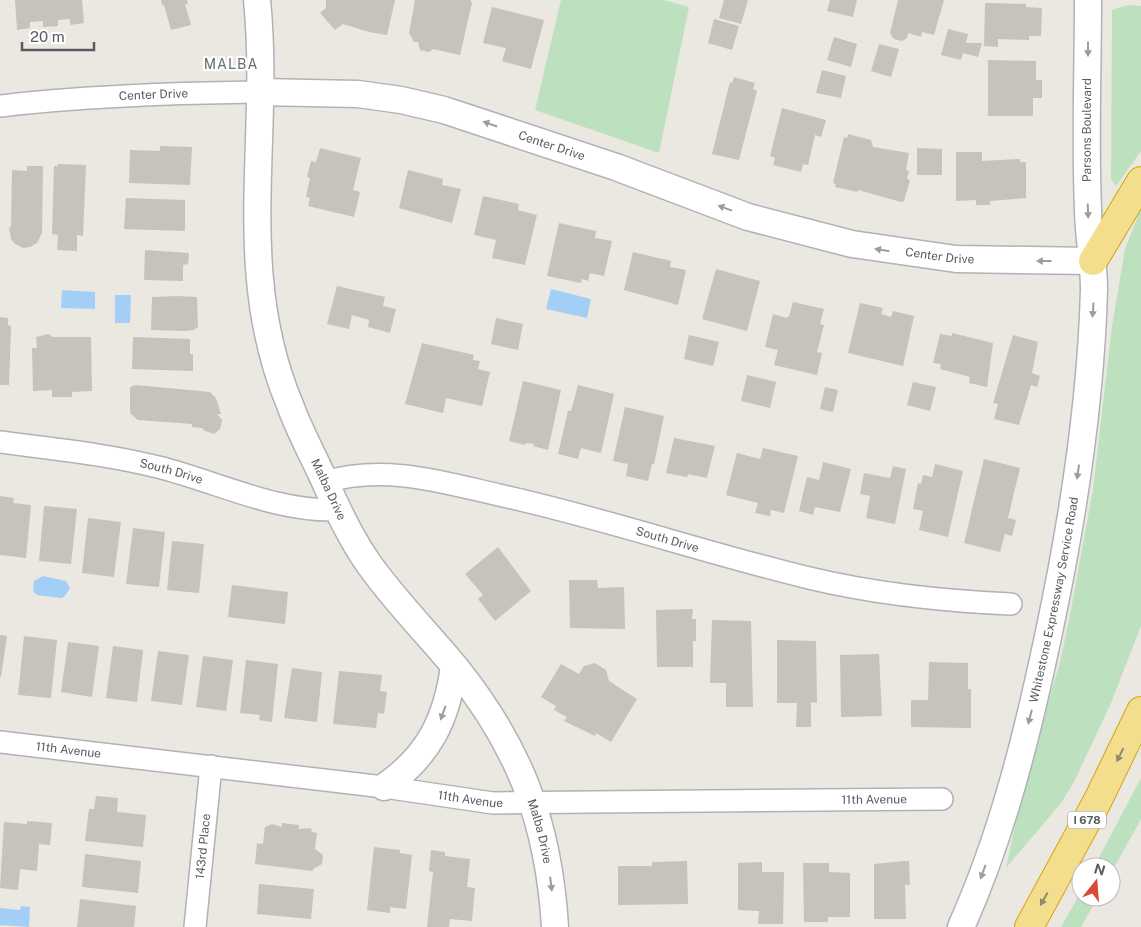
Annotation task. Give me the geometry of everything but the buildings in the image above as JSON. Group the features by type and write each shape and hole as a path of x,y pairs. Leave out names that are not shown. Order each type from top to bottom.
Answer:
{"highway":[{"path":"1092,261 1141,180"},
{"name":"I 678","path":"1028,927 1098,800 1141,711"}],"street":[{"name":"Malba Drive","path":"257,0 260,92 257,235 263,315 274,360 290,405 338,510 370,566 454,666 480,700 504,738 534,802 548,866 555,927"},
{"name":"Parsons Boulevard","path":"1088,0 1088,207 1092,261"},
{"name":"Center Drive","path":"0,106 53,100 152,94 260,92 358,94 400,100 436,108 616,168 748,217 852,244 956,259 1092,261"},
{"name":"Whitestone Expressway Service Road","path":"961,927 985,865 1014,779 1036,693 1062,571 1082,441 1094,298 1092,261"},
{"name":"South Drive","path":"0,442 124,459 173,471 266,501 302,509 338,510"},
{"name":"South Drive","path":"325,482 341,477 368,474 416,476 538,504 854,588 920,599 1011,604"},
{"path":"384,786 409,768 431,740 443,713 454,666"},
{"name":"11th Avenue","path":"0,742 384,786 493,803 942,799"},
{"name":"143rd Place","path":"195,927 211,766"}],"green space":[{"path":"561,0 664,0 689,7 659,153 535,110"},
{"path":"1128,5 1141,6 1141,151 1116,186 1111,179 1112,10"},
{"path":"1141,208 1141,626 1111,703 1074,782 1061,803 1006,868 1026,773 1060,663 1070,615 1093,489 1112,326 1125,249"},
{"path":"1141,778 1141,819 1120,857 1099,857"},
{"path":"1072,907 1092,907 1081,927 1061,927"}],"water":[{"path":"551,289 591,299 587,318 546,309"},
{"path":"62,290 95,292 95,309 61,308"},
{"path":"115,295 131,295 130,323 115,323"},
{"path":"43,576 66,581 70,588 65,596 61,598 37,595 33,591 34,581"},
{"path":"21,906 30,907 29,927 0,925 0,908 20,910"}],"district":[{"name":"MALBA","path":"231,64"}]}
